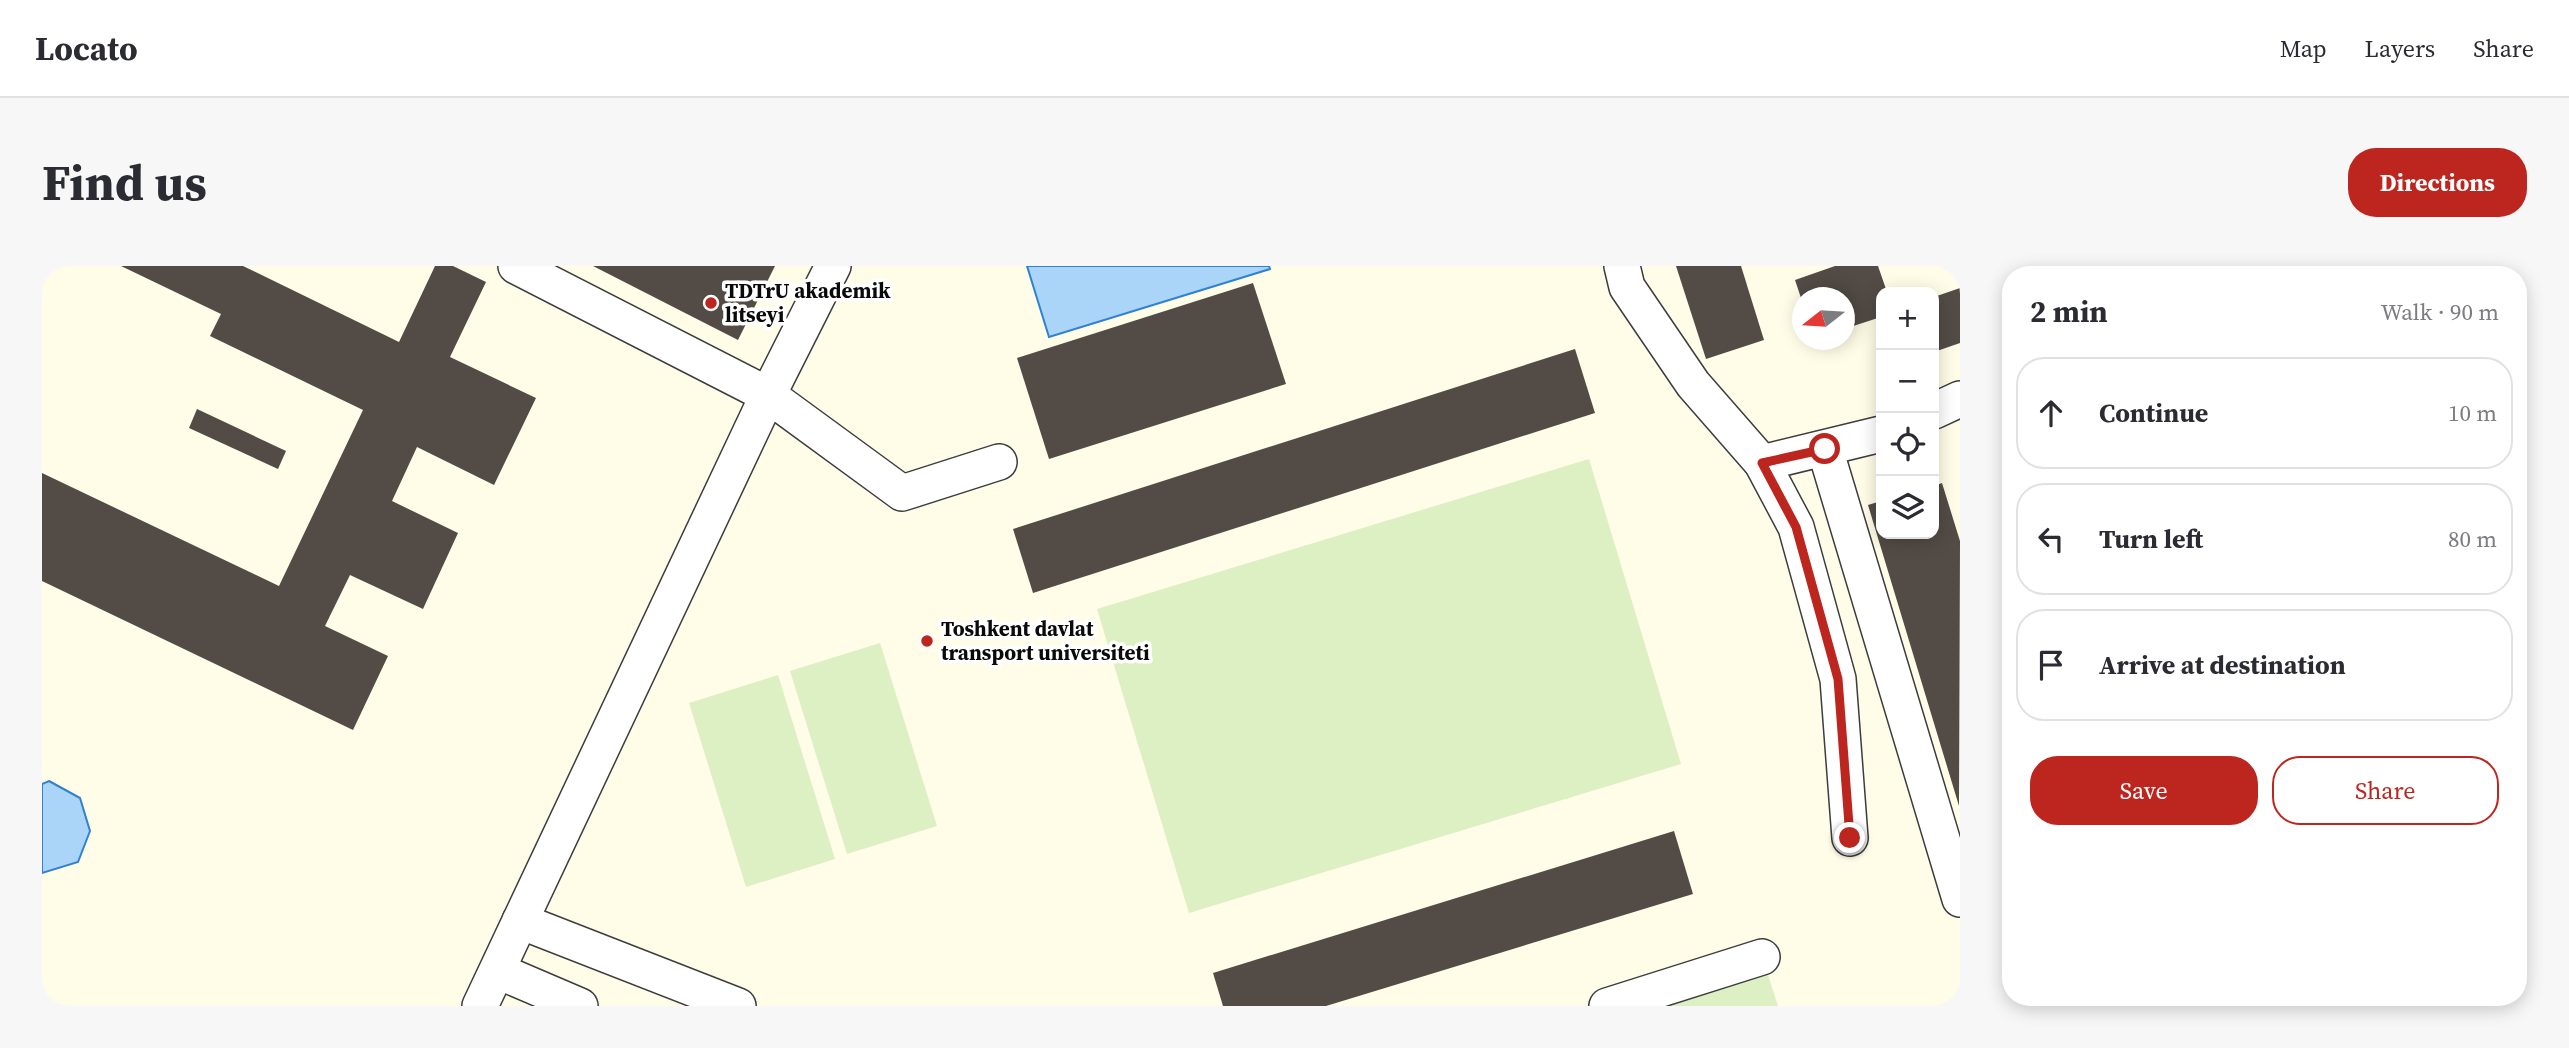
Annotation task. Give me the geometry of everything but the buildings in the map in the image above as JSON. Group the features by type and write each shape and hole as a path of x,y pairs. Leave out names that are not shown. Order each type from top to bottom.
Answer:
{"street":[{"path":"516,266 768,395 902,493 999,462"},
{"path":"480,1006 768,395 833,266"},
{"path":"1622,266 1627,287 1693,384 1762,463 1796,527 1838,679 1850,838"},
{"path":"1939,409 1960,399"},
{"path":"1762,463 1876,435"},
{"path":"1825,449 1960,899"},
{"path":"520,921 738,1006"},
{"path":"1607,1006 1762,957"},
{"path":"498,971 580,1006"}],"green space":[{"path":"1589,459 1681,764 1189,913 1097,609"},
{"path":"880,643 937,826 847,854 790,671"},
{"path":"778,675 835,859 746,887 689,703"},
{"path":"1768,975 1778,1006 1668,1006"}],"water":[{"path":"1027,266 1269,266 1270,269 1049,337"},
{"path":"49,781 80,798 90,831 78,862 42,873 42,784"}],"place":[{"name":"TDTrU akademik litseyi","path":"711,303"},
{"name":"Toshkent davlat transport universiteti","path":"927,641"}],"route":[{"path":"1825,449 1762,463 1796,527 1838,679 1850,838"}]}
